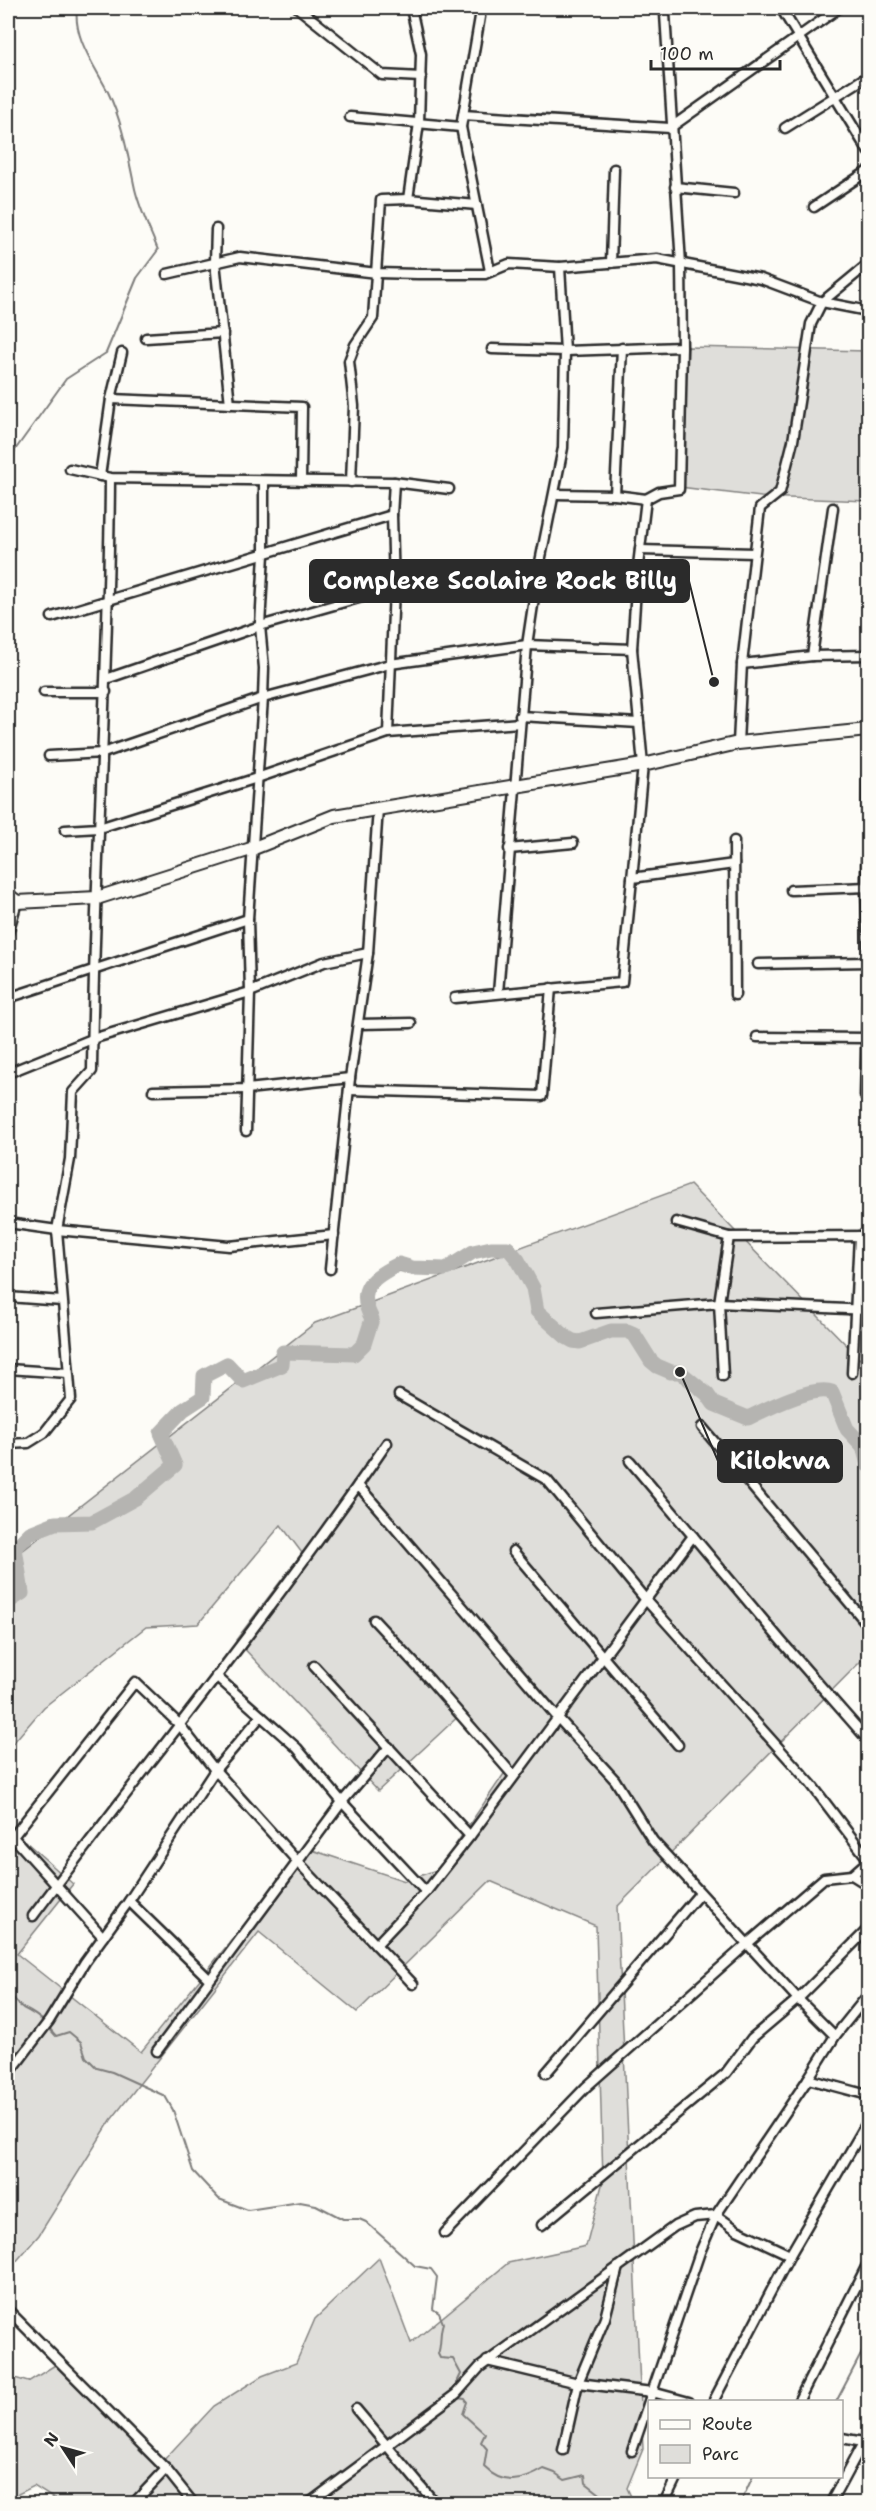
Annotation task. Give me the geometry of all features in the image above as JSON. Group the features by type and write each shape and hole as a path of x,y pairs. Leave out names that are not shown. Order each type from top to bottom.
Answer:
{"street":[{"path":"298,8 382,75 421,77"},
{"path":"408,199 419,123 422,54 411,8"},
{"path":"781,8 868,152"},
{"path":"463,115 670,128 839,8"},
{"path":"555,494 615,495 646,499 659,492 679,489 681,264 670,128 665,14"},
{"path":"480,17 461,127 490,271"},
{"path":"785,128 868,76"},
{"path":"350,117 461,127"},
{"path":"611,263 614,169"},
{"path":"814,207 868,171"},
{"path":"675,187 734,193"},
{"path":"351,482 354,406 349,361 355,345 374,318 381,200 408,199 477,205"},
{"path":"216,229 215,262 230,404"},
{"path":"167,274 240,257 377,273 485,274 509,264 560,267 657,259 761,279 822,302 868,311"},
{"path":"738,744 742,664 759,508 780,492 793,441 812,324 822,302 868,264"},
{"path":"498,993 527,645 538,572 563,448 565,351 560,267"},
{"path":"146,338 223,333"},
{"path":"492,349 565,351 682,347"},
{"path":"615,495 622,348"},
{"path":"100,476 111,399 122,353"},
{"path":"111,399 302,407 301,482"},
{"path":"70,469 110,478 394,482 449,489"},
{"path":"8,1444 28,1443 44,1433 71,1399 57,1230 70,1159 73,1092 92,1071 109,601 110,478"},
{"path":"246,1131 250,992 248,919 264,668 260,626 264,554 264,481"},
{"path":"388,733 394,588 392,515 394,482"},
{"path":"455,999 622,982 643,765 632,649 637,574 646,499"},
{"path":"812,656 832,508"},
{"path":"52,617 392,515"},
{"path":"640,550 754,553"},
{"path":"106,679 260,626 394,588 538,572 637,574"},
{"path":"49,756 103,753 263,698 390,664 527,645 632,649"},
{"path":"742,664 812,656 868,655"},
{"path":"44,692 106,692"},
{"path":"65,830 99,828 257,778 388,733 520,719 639,723"},
{"path":"8,933 12,899 97,898 254,848 334,816 514,784 643,765 738,744 868,730 868,955"},
{"path":"330,1269 350,1078 368,953 378,808"},
{"path":"734,842 735,995"},
{"path":"509,849 573,843"},
{"path":"632,878 734,864"},
{"path":"791,890 867,887"},
{"path":"8,998 248,919"},
{"path":"8,1073 93,1039 250,992 324,962 368,953"},
{"path":"758,964 868,962"},
{"path":"868,969 865,1096 868,1096"},
{"path":"349,1090 542,1096 551,988"},
{"path":"359,1024 411,1023"},
{"path":"757,1037 867,1038"},
{"path":"153,1091 247,1089 350,1078"},
{"path":"676,1221 729,1237 868,1236"},
{"path":"8,1222 57,1230 229,1246 334,1235"},
{"path":"852,1373 859,1236"},
{"path":"723,1376 719,1303 729,1237"},
{"path":"8,1298 62,1301"},
{"path":"597,1313 719,1303 868,1310"},
{"path":"8,1369 68,1373"},
{"path":"399,1395 547,1480 646,1600 811,1784 868,1860 852,1875 824,1878 747,1944 586,2087 445,2233"},
{"path":"702,1427 868,1625"},
{"path":"33,1916 216,1676 387,1443"},
{"path":"630,1461 868,1740"},
{"path":"358,1485 558,1718 615,1780 653,1841 798,1999 835,2036"},
{"path":"376,1945 426,1892 470,1836 513,1775 693,1536"},
{"path":"513,1551 678,1745"},
{"path":"374,1620 513,1775"},
{"path":"314,1666 470,1836"},
{"path":"216,1676 297,1748 342,1802 426,1892"},
{"path":"103,1937 56,1885 10,1840 135,1683 179,1724 215,1770 412,1984"},
{"path":"8,2075 47,2024 215,1770 261,1716"},
{"path":"157,2051 342,1802 389,1746"},
{"path":"852,1875 868,1885"},
{"path":"546,2073 700,1893"},
{"path":"129,1901 209,1979"},
{"path":"542,2225 726,2073 752,2038 798,1999 868,1929"},
{"path":"649,2400 700,2252 716,2215 835,2036 868,1995"},
{"path":"808,2079 868,2095"},
{"path":"714,2400 790,2254 868,2121"},
{"path":"308,2504 455,2396 480,2367 675,2226 695,2217 716,2215 737,2230 790,2254"},
{"path":"562,2450 578,2383 605,2318 618,2267"},
{"path":"799,2400 867,2268"},
{"path":"8,2310 166,2469 194,2504"},
{"path":"488,2361 578,2383 652,2392 681,2400"},
{"path":"632,2451 648,2404"},
{"path":"356,2409 430,2497"},
{"path":"830,2504 866,2442 843,2438"},
{"path":"133,2504 166,2469"},
{"path":"665,2501 676,2478"}],"green space":[{"path":"688,347 868,351 868,501 761,497 680,487"},
{"path":"690,1185 868,1367 868,1654 617,1907 643,2449 627,2488 634,2503 206,2504 201,2498 196,2504 62,2504 34,2486 8,2499 8,2376 28,2382 60,2362 161,2463 214,2406 262,2376 296,2363 315,2319 379,2258 411,2343 508,2263 586,2246 603,2181 596,1926 490,1881 357,2012 259,1932 111,2120 39,2235 8,2271 8,1826 73,1884 17,1954 141,2052 306,1848 405,1881 439,1869 510,1765 464,1711 378,1791 236,1640 302,1553 281,1525 198,1624 146,1627 44,1707 8,1749 8,1562 315,1323"}],"waterway":[{"path":"8,475 15,450 66,379 106,353 137,278 158,250 137,197 118,116 78,30 77,8"},
{"path":"8,1602 22,1593 15,1548 30,1533 55,1523 92,1522 136,1498 175,1465 161,1433 183,1410 203,1397 204,1376 227,1364 243,1381 282,1365 283,1352 354,1354 364,1344 372,1319 365,1299 366,1291 381,1274 399,1264 412,1268 446,1269 473,1252 491,1248 508,1248 518,1260 533,1288 537,1311 566,1337 580,1342 611,1331 627,1331 634,1334 651,1361 671,1372 680,1372 707,1394 714,1404 748,1418 802,1395 813,1392 832,1392 847,1429 863,1446 868,1465"},
{"path":"8,1994 44,2022"},
{"path":"48,2027 56,2036 69,2032 81,2042 86,2057 97,2068 112,2072 165,2096 173,2110 193,2171 219,2199 248,2210 300,2202 316,2205 343,2219 359,2219 366,2222 415,2266 431,2269 437,2277 433,2309 439,2313 443,2323 438,2354 440,2358 453,2359 461,2374 453,2391 454,2394"},
{"path":"837,2400 868,2341"},
{"path":"457,2398 465,2399 467,2402 463,2414 485,2434 481,2442 487,2449 484,2467 491,2473 513,2480 528,2477 544,2469 565,2480 585,2475 586,2483 604,2497 605,2504"},
{"path":"740,2504 752,2478"}],"place":[{"name":"Complexe Scolaire Rock Billy","path":"714,682"},
{"name":"Kilokwa","path":"680,1372"}]}
